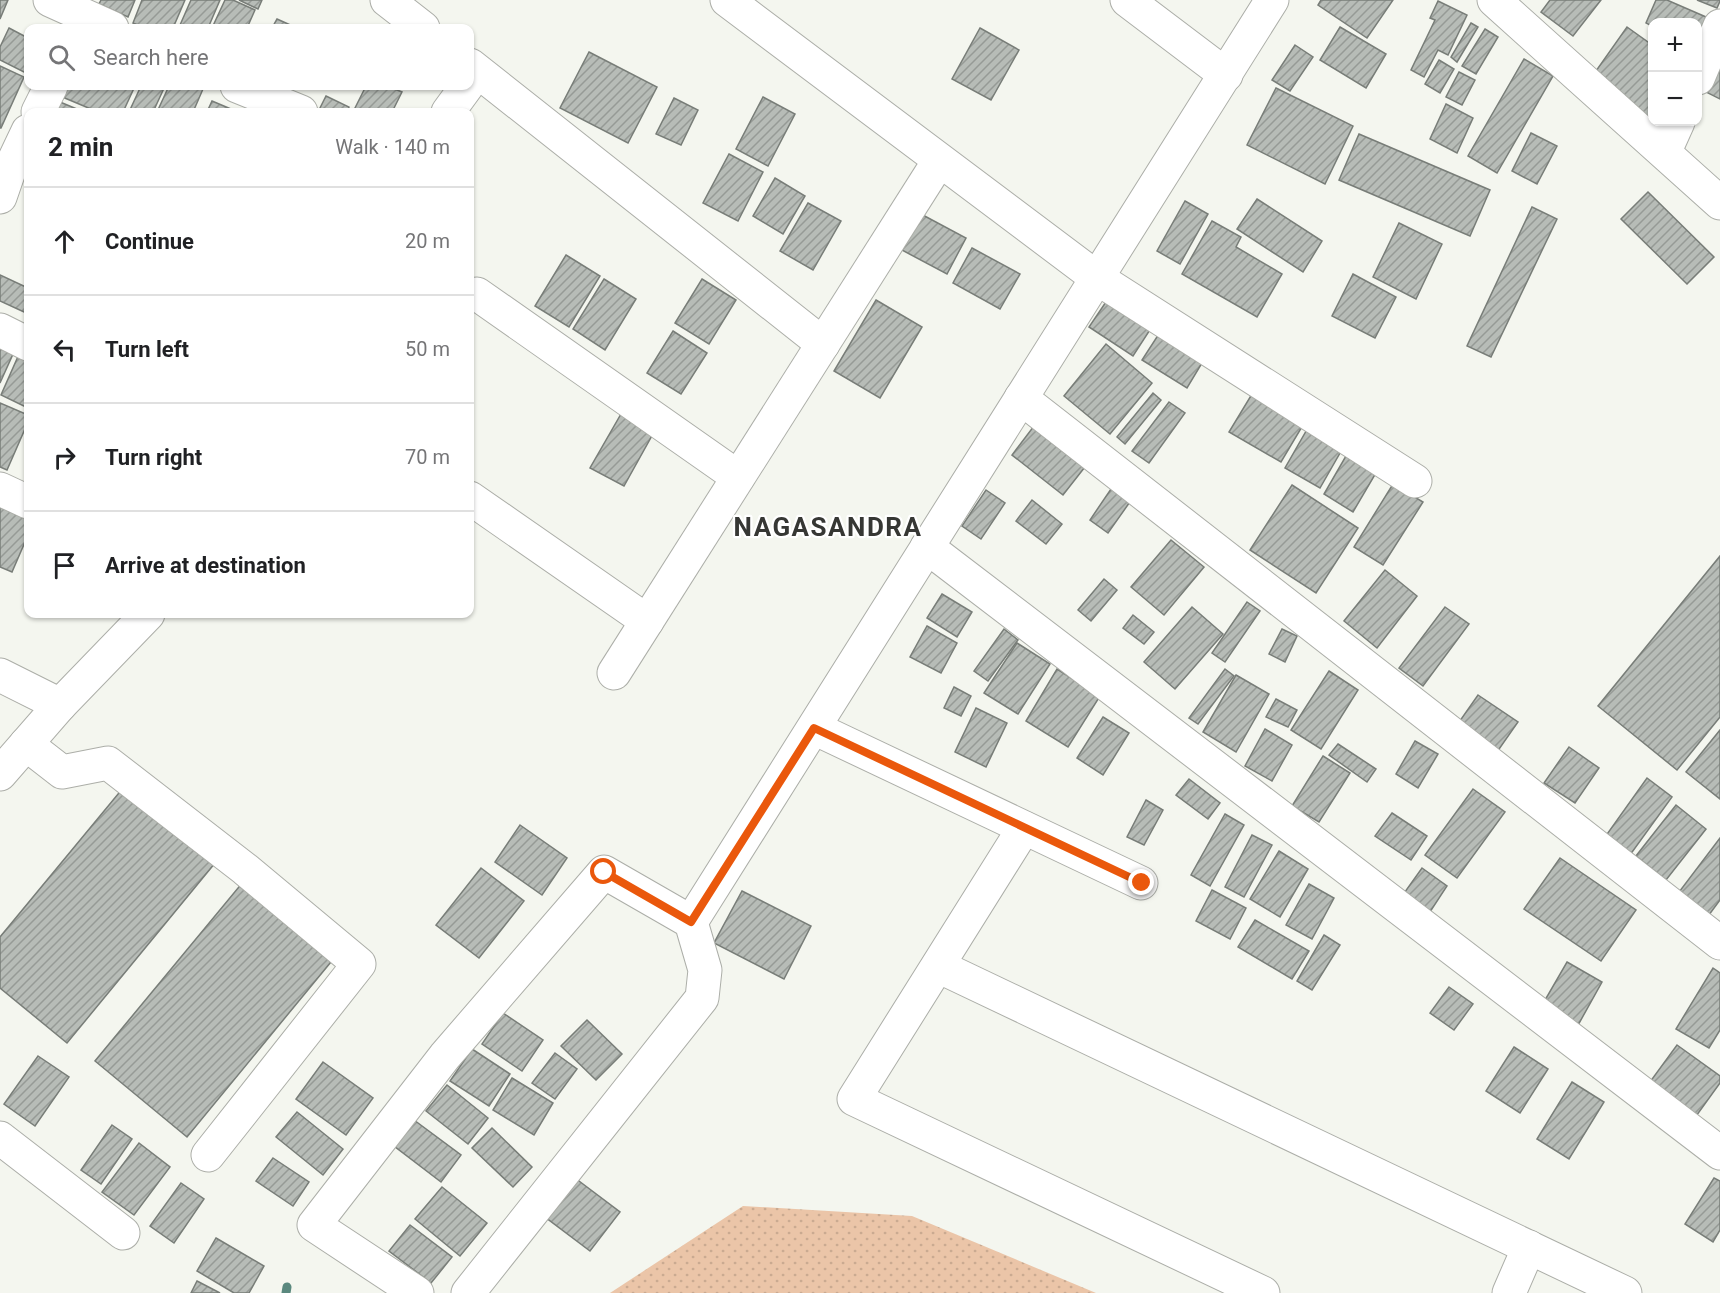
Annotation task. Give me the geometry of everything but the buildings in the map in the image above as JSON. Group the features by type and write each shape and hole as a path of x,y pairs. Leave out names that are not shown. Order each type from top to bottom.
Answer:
{"street":[{"path":"50,0 92,24"},
{"path":"387,0 418,24"},
{"path":"728,0 1097,278 1415,481"},
{"path":"1127,0 1226,75"},
{"path":"691,922 1272,0"},
{"path":"1494,0 1665,151 1720,203"},
{"path":"1701,72 1720,26"},
{"path":"474,78 823,345"},
{"path":"40,108 49,90"},
{"path":"247,90 292,108"},
{"path":"451,108 462,90"},
{"path":"1665,151 1676,126"},
{"path":"9,179 24,141"},
{"path":"614,673 939,160"},
{"path":"477,294 738,477"},
{"path":"0,330 24,342"},
{"path":"1021,398 1720,944"},
{"path":"0,489 24,500"},
{"path":"474,501 647,621"},
{"path":"927,547 1720,1153"},
{"path":"0,774 60,705 144,618"},
{"path":"0,675 60,705"},
{"path":"814,728 1142,883"},
{"path":"26,744 62,772 108,763 245,869 359,964 208,1155"},
{"path":"1024,828 854,1099 1263,1293"},
{"path":"417,1293 314,1225 445,1056 604,872 691,922 705,970 702,998 468,1293"},
{"path":"938,966 1625,1293"},
{"path":"0,1138 123,1233"},
{"path":"1509,1293 1529,1247"}],"shaded area":[{"path":"743,1206 912,1216 1096,1293 610,1293"}],"waterway":[{"path":"286,1293 287,1287"}],"district":[{"name":"NAGASANDRA","path":"828,527"}],"route":[{"path":"604,872 691,922 814,728 1142,883"}]}
